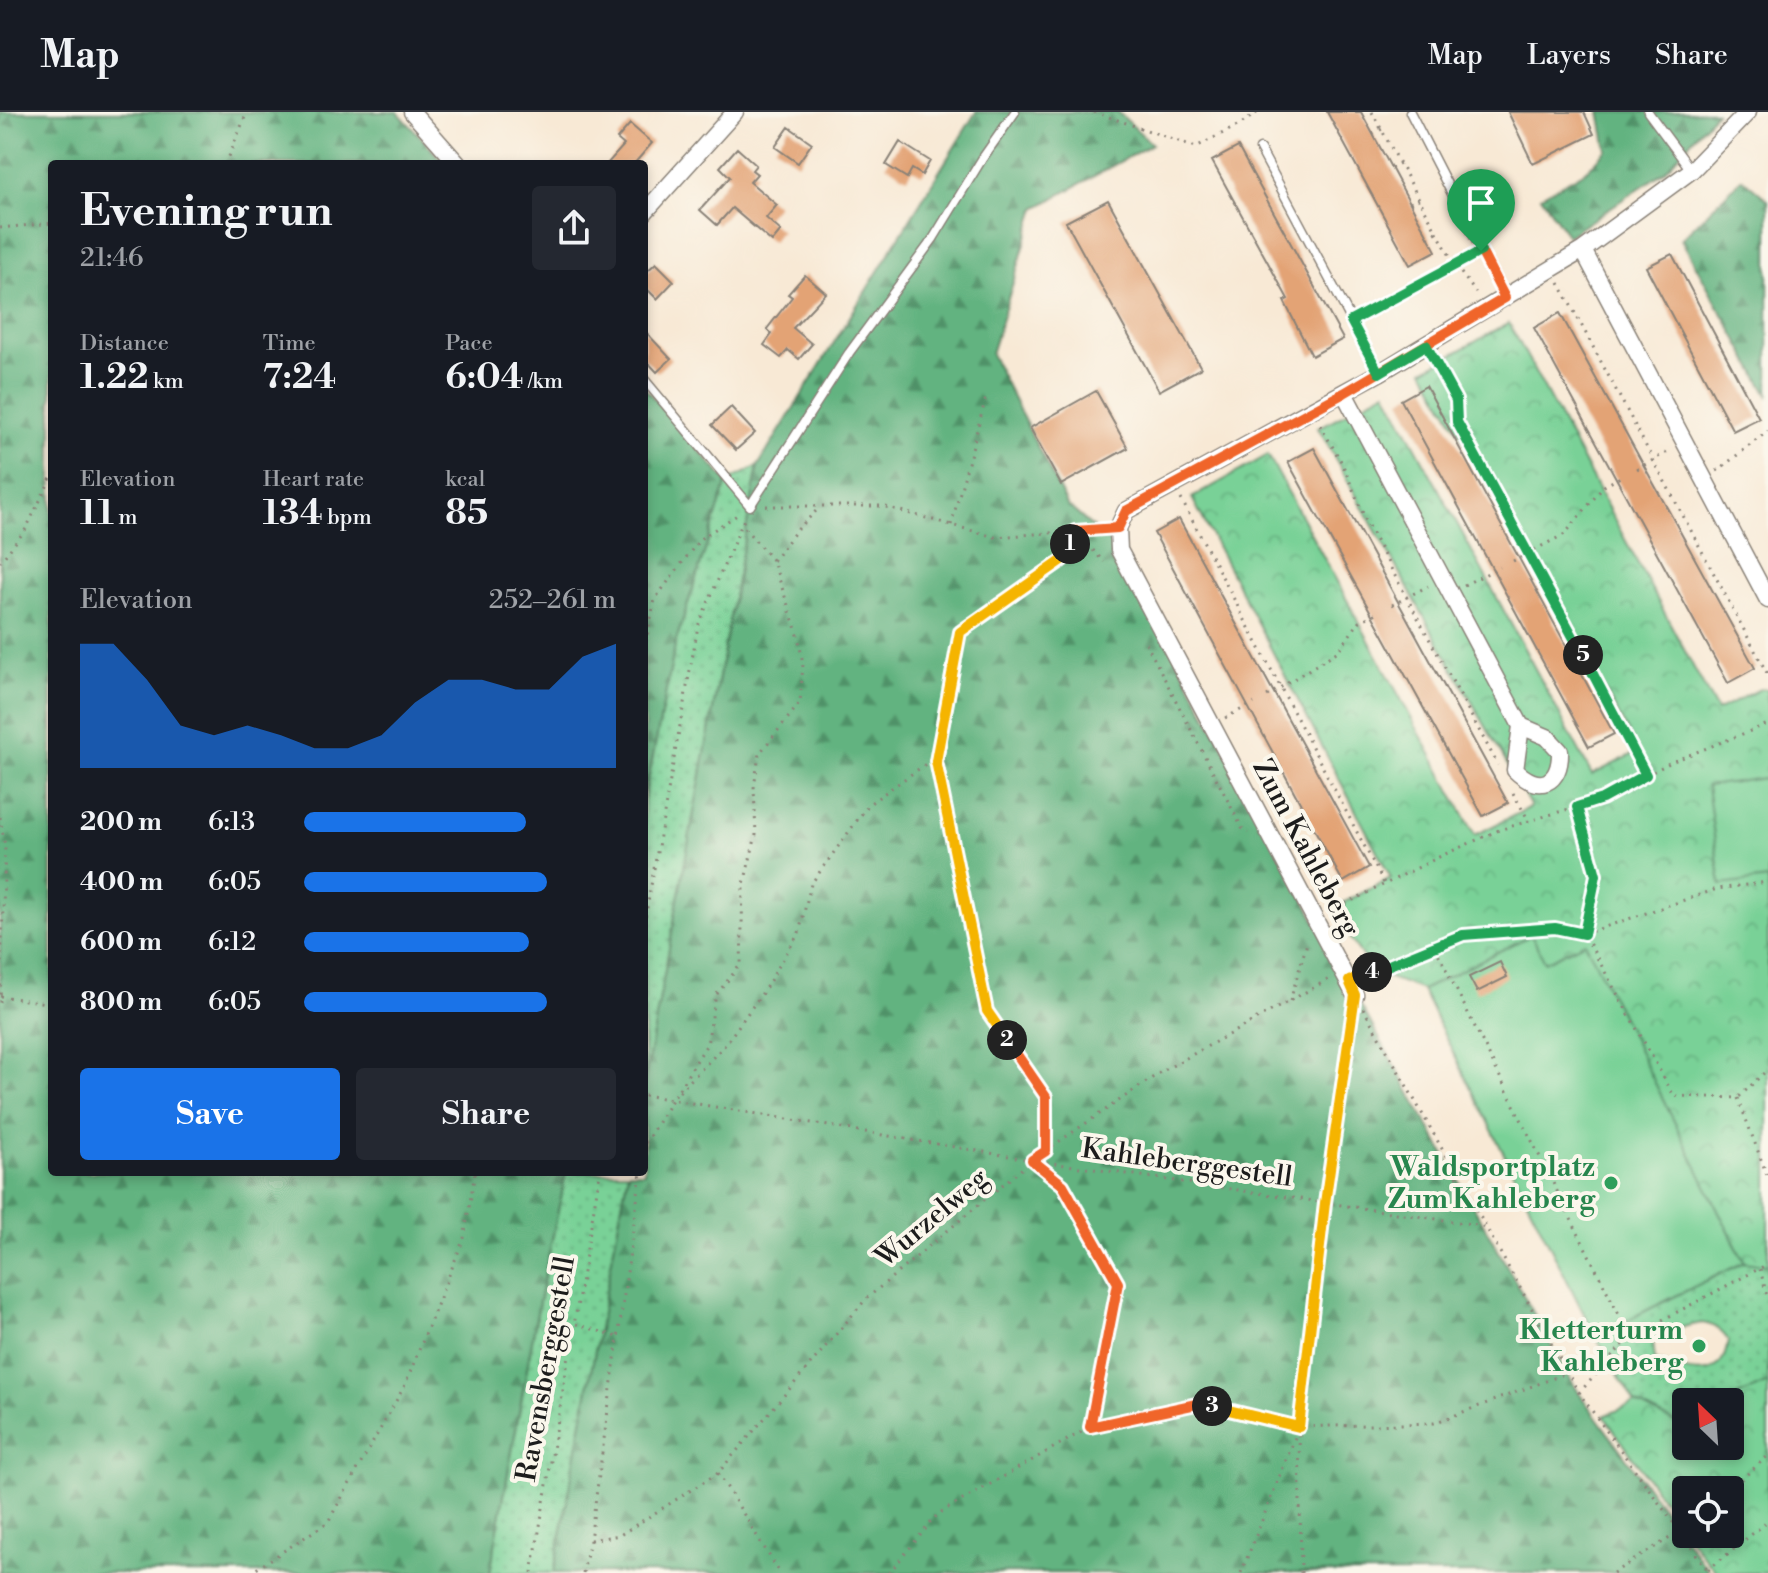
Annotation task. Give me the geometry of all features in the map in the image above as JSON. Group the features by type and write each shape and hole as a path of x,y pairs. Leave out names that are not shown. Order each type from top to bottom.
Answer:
{"street":[{"path":"412,112 454,160"},
{"path":"648,209 735,112"},
{"path":"1118,528 1126,511 1344,393 1583,250 1692,170 1748,112"},
{"path":"1583,250 1768,600"},
{"path":"1344,393 1521,726"},
{"name":"Zum Kahleberg","path":"1118,528 1119,550 1349,982"}],"lane":[{"path":"648,384 750,506 849,353 933,239 1015,112"},
{"path":"1410,112 1505,298"},
{"path":"1648,112 1692,170"},
{"path":"1260,149 1379,373"}],"path":[{"path":"228,160 247,112"},
{"path":"1094,112 1196,147 1258,112"},
{"path":"1372,112 1455,265 1488,308"},
{"path":"1373,134 1382,129"},
{"path":"1391,168 1400,163"},
{"path":"1410,203 1419,199"},
{"path":"0,228 48,223"},
{"path":"1428,237 1437,232"},
{"path":"1351,321 1481,251"},
{"path":"1552,269 1768,675"},
{"path":"1426,345 1456,400 1457,422 1530,552 1646,775"},
{"path":"951,525 987,394"},
{"path":"1312,410 1342,463 1369,528 1498,765"},
{"path":"1705,481 1768,431"},
{"path":"1637,469 1685,443"},
{"path":"1513,561 1565,534 1604,486 1624,475"},
{"path":"0,562 26,529 48,484"},
{"path":"1173,485 1385,885"},
{"path":"648,902 698,626 750,506"},
{"path":"648,631 655,599 700,539 750,506 882,506 995,537 1118,528"},
{"path":"773,561 795,532 821,506"},
{"path":"648,1136 707,1044 716,995 741,964 743,888 756,835 754,788 759,754 800,703 803,664 798,635 773,561 742,525"},
{"path":"1075,531 1105,563"},
{"path":"1046,1151 1046,1097 987,1011 937,756 960,632 1064,559 1075,531"},
{"path":"1392,605 1407,597 1500,567"},
{"path":"1267,696 1338,651 1360,621 1379,612"},
{"path":"1141,633 1242,828 1252,836"},
{"path":"1211,725 1254,703"},
{"path":"1290,1001 1314,920 1499,830 1602,799 1671,762 1768,724"},
{"path":"672,1100 724,1046 763,992 799,933 811,884 869,804 937,756"},
{"path":"1514,793 1529,821"},
{"path":"1577,807 1596,875 1584,934 1674,1096 1738,1098 1768,1069"},
{"path":"0,817 5,846 0,1003"},
{"path":"1584,934 1717,889 1768,882"},
{"name":"Wurzelweg","path":"590,1540 620,1535 718,1473 866,1299 1032,1160 1161,1072 1290,1001 1349,982 1463,935 1555,928 1584,934"},
{"path":"1435,946 1630,1337"},
{"path":"1301,1573 1299,1427 1349,982"},
{"path":"1349,982 1567,1373 1672,1521"},
{"path":"1,996 48,1003"},
{"name":"Kahleberggestell","path":"648,1096 1032,1160 1478,1225 1488,1230"},
{"path":"1738,1098 1768,1178"},
{"path":"1032,1160 1063,1185 1118,1283 1090,1427"},
{"path":"250,1573 328,1522 405,1385 464,1238 474,1176"},
{"name":"Ravensberggestell","path":"532,1573 599,1176"},
{"path":"583,1573 640,1176"},
{"path":"1579,1393 1630,1337 1768,1265"},
{"path":"1760,1268 1768,1300"},
{"path":"574,1324 618,1337"},
{"path":"889,1573 938,1514 1090,1427 1201,1403 1299,1427 1434,1423 1567,1373"},
{"path":"1241,1573 1299,1427"},
{"path":"1744,1477 1768,1456"},
{"path":"718,1473 780,1573"},
{"path":"1692,1548 1709,1571 1768,1521"},
{"path":"1613,1573 1672,1538"}],"green space":[{"path":"0,112 398,112 441,160 48,160 48,1176 565,1176 490,1573 0,1573"},
{"path":"976,112 1118,112 1152,144 1036,208 991,354 1067,505 1119,550 1355,995 1567,1373 1672,1521 1672,1548 1692,1548 1710,1573 554,1573 627,1176 648,1176 648,1062 758,466"},
{"path":"1600,112 1716,112 1665,171 1568,236 1541,196 1587,170 1607,150"},
{"path":"1742,178 1768,200 1768,395 1681,239"},
{"path":"1509,323 1717,711 1760,689 1768,689 1768,1265 1744,1262 1653,1081 1545,962 1532,936 1422,990 1373,972 1348,935 1337,906 1391,878 1192,498 1268,455 1475,835 1531,807 1318,428 1386,391 1592,775 1639,751 1424,370"},
{"path":"648,392 727,482 676,641 648,780"},
{"path":"758,466 648,1062 648,780 676,641 727,482"},
{"path":"1765,778 1768,879 1721,885 1707,786"},
{"name":"Waldsportplatz Zum Kahleberg","path":"1531,935 1545,962 1585,942 1744,1262 1595,1336 1422,990"},
{"path":"565,1176 627,1176 554,1573 490,1573"},
{"path":"1744,1262 1768,1265 1768,1383 1744,1393 1744,1388 1672,1388 1672,1422 1635,1403 1595,1336","holes":["1702,1323 1717,1328 1728,1340 1725,1355 1711,1370 1690,1371 1655,1360 1653,1342 1668,1330"]},
{"path":"1768,1383 1768,1573 1717,1573 1697,1548 1744,1548 1744,1476 1672,1476 1672,1513 1604,1416 1635,1403 1672,1422 1672,1460 1744,1460 1744,1393"}],"building":[{"path":"1327,112 1361,112 1436,251 1410,265"},
{"path":"1508,112 1584,112 1594,134 1533,164"},
{"path":"630,124 652,143 637,160 611,160 624,145 617,139"},
{"path":"789,127 812,143 798,163 775,147"},
{"path":"900,142 930,161 922,175 912,169 907,178 886,165"},
{"path":"1238,147 1343,339 1312,356 1284,301 1288,299 1212,161"},
{"path":"737,148 756,165 752,170 757,174 750,182 777,205 766,218 781,231 772,242 732,208 717,225 700,210 730,177 720,167"},
{"path":"1108,200 1201,368 1159,391 1066,222"},
{"path":"1672,254 1759,418 1733,431 1646,267"},
{"path":"656,263 674,281 657,299 648,290 648,270"},
{"path":"805,275 826,293 793,328 812,344 799,359 788,350 781,358 764,345 772,334 767,329 792,297 788,294"},
{"path":"1560,313 1755,668 1728,683 1534,328"},
{"path":"648,334 671,359 657,372 648,362"},
{"path":"1426,386 1614,734 1589,747 1401,400"},
{"path":"1096,391 1128,448 1061,485 1030,428"},
{"path":"731,407 755,433 736,450 712,425"},
{"path":"1314,448 1508,803 1483,816 1288,462"},
{"path":"1179,519 1369,867 1343,882 1154,533"},
{"path":"1500,962 1507,977 1477,992 1469,977"}],"place":[{"name":"Waldsportplatz Zum Kahleberg","path":"1611,1183"},
{"name":"Kletterturm Kahleberg","path":"1699,1346"}],"route":[{"path":"1481,251 1351,321 1379,373 1426,345 1456,400 1457,422 1530,552 1646,775 1602,799 1577,807 1596,875 1584,934 1555,928 1463,935 1349,981 1355,995 1325,1203 1299,1427 1201,1403 1090,1427 1118,1283 1063,1185 1032,1160 1046,1151 1046,1097 987,1011 936,761 960,632 1064,559 1075,531 1118,528 1126,511 1344,393 1379,373 1426,345 1505,298 1481,251"}]}
